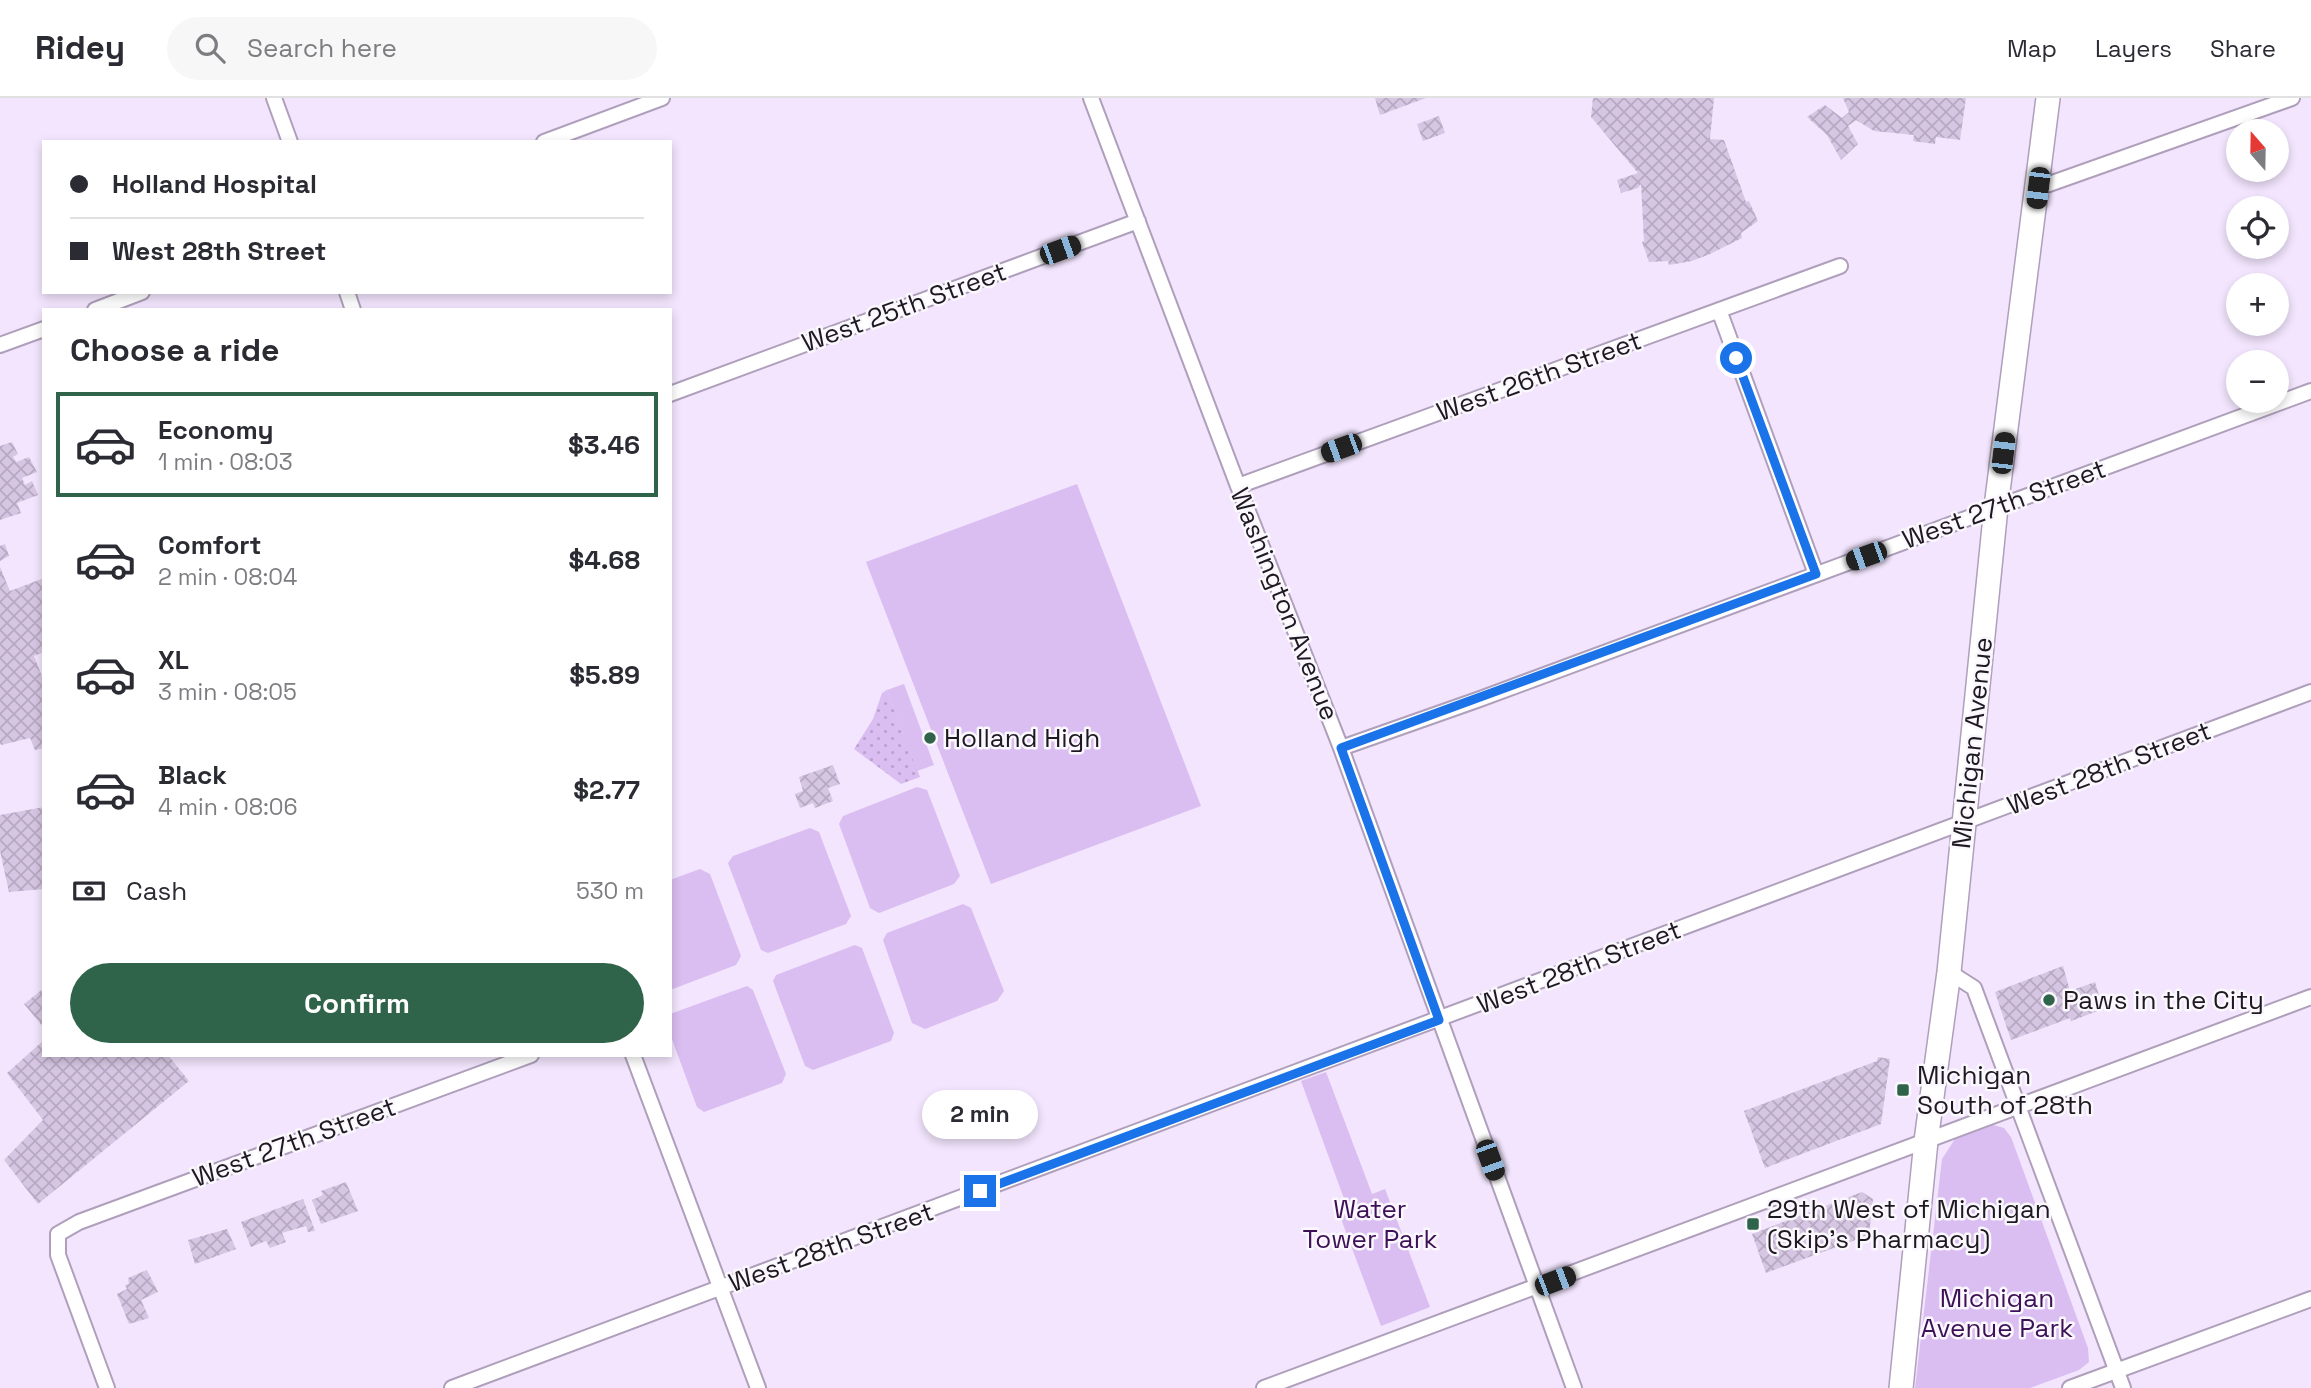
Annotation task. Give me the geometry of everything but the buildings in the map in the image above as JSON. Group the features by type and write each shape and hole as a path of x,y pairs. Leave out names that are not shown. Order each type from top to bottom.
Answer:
{"main road":[{"name":"Michigan Avenue","path":"1901,1388 1926,1141 1949,972 1996,507 2048,98"}],"street":[{"path":"274,98 289,140"},
{"path":"549,140 662,98"},
{"name":"Washington Avenue","path":"1091,98 1341,748 1574,1388"},
{"path":"2038,188 2292,98"},
{"name":"West 25th Street","path":"672,393 1138,220"},
{"name":"West 26th Street","path":"1238,486 1840,266"},
{"path":"100,308 137,294"},
{"path":"1719,310 1816,574"},
{"path":"0,345 42,330"},
{"name":"West 27th Street","path":"1341,748 2311,391"},
{"name":"West 28th Street","path":"452,1388 2311,692"},
{"path":"1949,972 1974,988 2123,1388"},
{"path":"1264,1388 2311,996"},
{"name":"West 27th Street","path":"107,1388 58,1255 58,1234 79,1222 526,1057"},
{"path":"634,1057 758,1388"},
{"path":"2070,1388 2311,1298"}],"green space":[{"path":"1077,484 1201,806 991,884 866,562"},
{"path":"904,684 934,765 917,771 887,690"},
{"path":"887,690 920,777 901,784 854,749 873,719 882,693"},
{"path":"917,787 927,790 960,876 954,884 879,913 870,908 839,824 843,816"},
{"path":"810,828 819,832 851,916 846,924 768,953 761,950 728,863 733,856"},
{"path":"700,869 710,874 741,956 736,965 672,989 672,879"},
{"path":"963,904 971,908 1004,991 997,1001 925,1029 912,1023 883,940 887,933"},
{"path":"855,945 862,948 894,1033 891,1041 813,1070 805,1066 773,981 776,975"},
{"path":"747,986 753,990 786,1074 782,1083 704,1112 697,1107 672,1039 672,1013"},
{"name":"Water Tower Park","path":"1326,1072 1372,1194 1385,1189 1430,1307 1381,1326 1337,1208 1346,1204 1301,1081"},
{"name":"Michigan Avenue Park","path":"1993,1125 2004,1128 2011,1137 2088,1348 2089,1362 2079,1370 2030,1388 1915,1388 1942,1159 1955,1139"}],"place":[{"name":"Holland High","path":"930,738"},
{"name":"Paws in the City","path":"2049,1000"},
{"name":"Michigan South of 28th","path":"1903,1090"},
{"name":"29th West of Michigan (Skip's Pharmacy)","path":"1753,1224"}],"route":[{"path":"980,1191 1439,1020 1341,748 1816,574 1736,358"}]}
